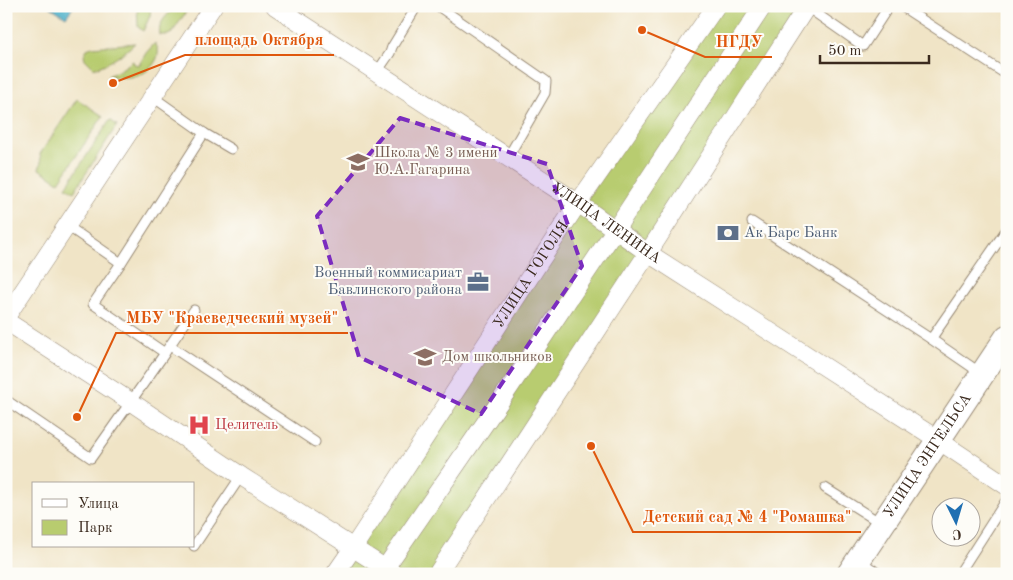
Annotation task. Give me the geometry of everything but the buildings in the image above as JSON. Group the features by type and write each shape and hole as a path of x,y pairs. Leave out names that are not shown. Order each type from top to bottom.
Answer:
{"street":[{"path":"6,317 213,6"},
{"name":"УЛИЦА ЛЕНИНА","path":"275,6 578,203 648,253 1007,486"},
{"name":"УЛИЦА ГОГОЛЯ","path":"335,574 578,203 716,6"},
{"path":"6,321 387,572 616,230 763,6"},
{"path":"437,574 807,7"},
{"name":"УЛИЦА ЭНГЕЛЬСА","path":"854,567 1007,337"}],"lane":[{"path":"376,72 390,53 417,6"},
{"path":"438,6 546,81 545,93 508,157"},
{"path":"807,7 863,46 889,6"},
{"path":"901,6 1007,75"},
{"path":"153,97 231,149"},
{"path":"204,132 121,263 92,304 315,442"},
{"path":"752,222 983,374"},
{"path":"66,226 121,263"},
{"path":"931,339 1007,229"},
{"path":"6,400 92,458 194,310"},
{"path":"195,545 241,476"},
{"path":"825,488 882,524"},
{"path":"962,568 1007,499"},
{"path":"854,567 879,574"}],"highlighted area":[{"path":"400,118 547,164 582,266 481,414 359,357 317,216"}],"green space":[{"path":"137,6 151,6 150,16 143,31 138,27"},
{"path":"176,6 190,6 172,33 160,35 159,30 162,22"},
{"path":"716,6 807,6 437,574 335,574"},
{"path":"135,43 116,58 94,68 85,59 84,55 87,49 92,47"},
{"path":"155,43 158,49 157,58 147,71 133,77 108,76 133,61 134,64 139,65"},
{"path":"77,99 103,116 59,182 39,169 41,163 40,154"},
{"path":"110,120 117,125 74,192 66,187"}],"water":[{"path":"49,6 74,6 66,17"}],"place":[{"name":"НГДУ","path":"642,30"},
{"name":"площадь Октября","path":"113,83"},
{"name":"Школа № 3 имени Ю.А.Гагарина","path":"358,162"},
{"name":"Ак Барс Банк","path":"728,233"},
{"name":"Военный коммисариат Бавлинского района","path":"478,282"},
{"name":"Дом школьников","path":"425,357"},
{"name":"МБУ \"Краеведческий музей\"","path":"77,417"},
{"name":"Целитель","path":"199,425"},
{"name":"Детский сад № 4 \"Ромашка\"","path":"591,446"}]}
